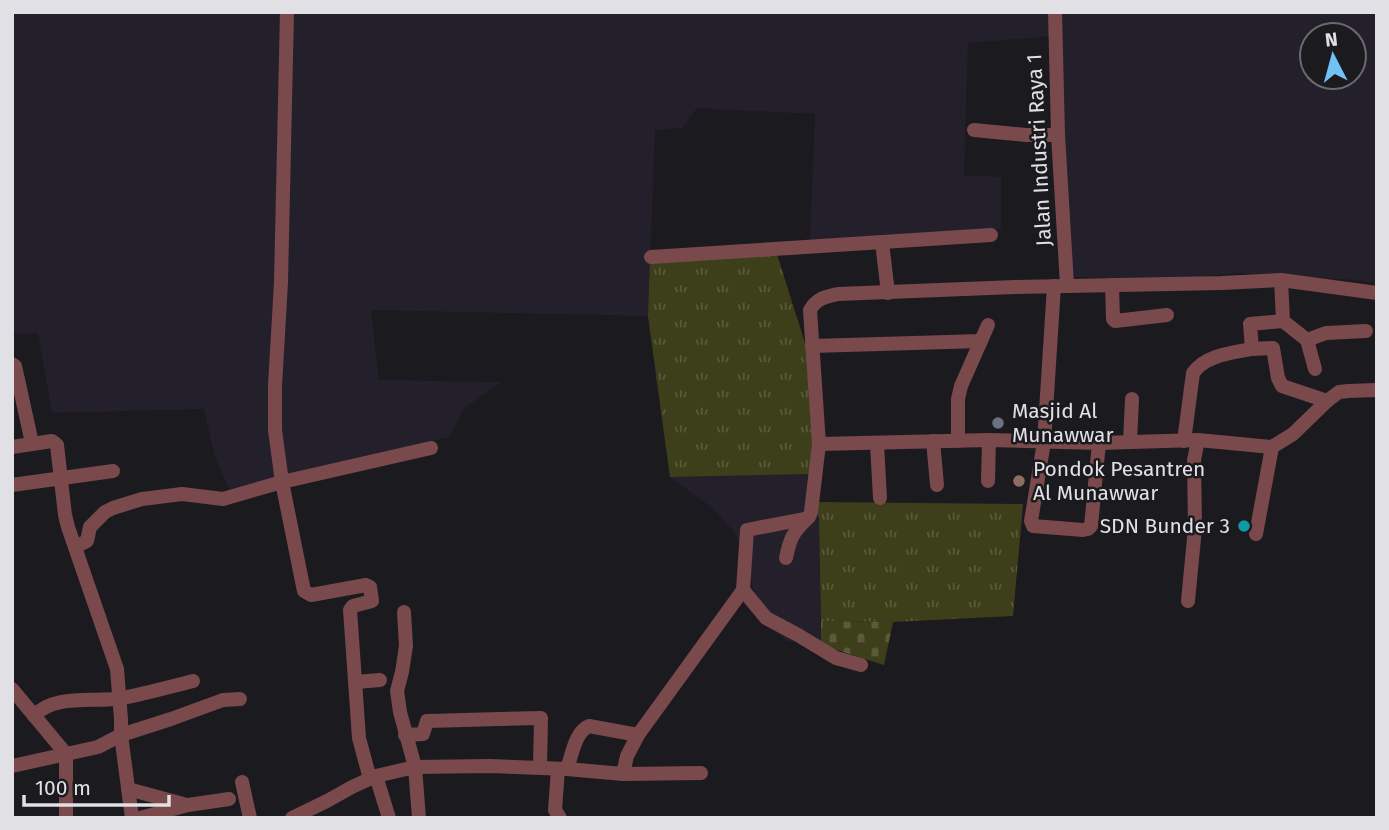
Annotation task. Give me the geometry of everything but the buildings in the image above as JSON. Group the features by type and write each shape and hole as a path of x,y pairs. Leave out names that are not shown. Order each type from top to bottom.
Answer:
{"street":[{"path":"287,12 275,430 282,482 304,591 311,596 366,585 370,587 372,601 353,606 350,610 359,738 389,818"},
{"name":"Jalan Industri Raya 1","path":"1055,12 1061,286 1044,442 1031,525 1088,529 1092,522 1099,443"},
{"path":"974,130 1058,135"},
{"path":"651,257 990,235"},
{"path":"882,242 888,293"},
{"path":"1281,280 1283,321"},
{"path":"786,558 793,533 811,512 819,444 810,310 814,303 822,298 838,295 1061,286 1281,280 1377,293"},
{"path":"1112,285 1115,321 1167,315"},
{"path":"1252,349 1250,324 1283,321 1307,340 1315,369"},
{"path":"958,441 958,399 961,386 988,326"},
{"path":"1307,340 1326,333 1366,331"},
{"path":"812,346 981,341"},
{"path":"1188,601 1195,528 1194,460 1191,441 1193,373 1211,359 1252,349 1273,348 1282,386 1326,401"},
{"path":"12,364 15,366 19,416 32,443"},
{"path":"819,444 933,440 1099,443 1191,441 1272,447 1293,434 1326,401 1339,393 1348,390 1377,390"},
{"path":"1130,442 1132,399"},
{"path":"933,440 937,485"},
{"path":"988,481 989,440"},
{"path":"12,447 54,442 57,445 65,515 115,662 132,818"},
{"path":"877,444 880,498"},
{"path":"1256,534 1272,447"},
{"path":"75,547 87,541 93,523 113,508 182,494 223,499 282,482 431,448"},
{"path":"12,485 113,471"},
{"path":"623,774 627,756 638,734 743,590 747,530 809,517"},
{"path":"743,590 766,618 836,658 861,665"},
{"path":"404,612 406,646 397,691 405,735 415,767 418,818"},
{"path":"356,682 380,680"},
{"path":"34,716 50,704 120,699 193,681"},
{"path":"12,689 66,754 66,818"},
{"path":"12,766 98,747 121,735 223,700 240,699"},
{"path":"405,735 423,734 427,721 541,718 540,768"},
{"path":"560,818 555,810 563,769 579,733 589,726 638,734"},
{"path":"292,818 373,778 415,767 490,766 623,774 701,773"},
{"path":"242,782 250,818"},
{"path":"128,789 188,805"},
{"path":"140,818 163,815 188,805 229,800"},
{"path":"327,801 331,818"}],"shaded area":[{"path":"12,12 1377,12 1377,284 1356,280 1238,273 1168,279 1066,277 1053,36 968,43 964,175 1001,177 1001,229 810,241 815,114 697,108 682,128 655,130 648,316 371,310 379,380 501,382 463,409 449,437 278,478 234,500 215,458 204,409 52,413 38,333 12,334"},
{"path":"814,474 819,519 821,645 787,641 765,625 736,534 711,507 670,477"}],"green space":[{"path":"775,248 815,375 814,474 670,477 648,316 650,257"},
{"path":"815,502 1023,504 1013,616 893,622 821,621 819,519"},
{"path":"821,621 893,622 884,665 821,645"}],"place":[{"name":"Masjid Al Munawwar","path":"998,423"},
{"name":"Pondok Pesantren Al Munawwar","path":"1019,481"},
{"name":"SDN Bunder 3","path":"1244,526"}]}
